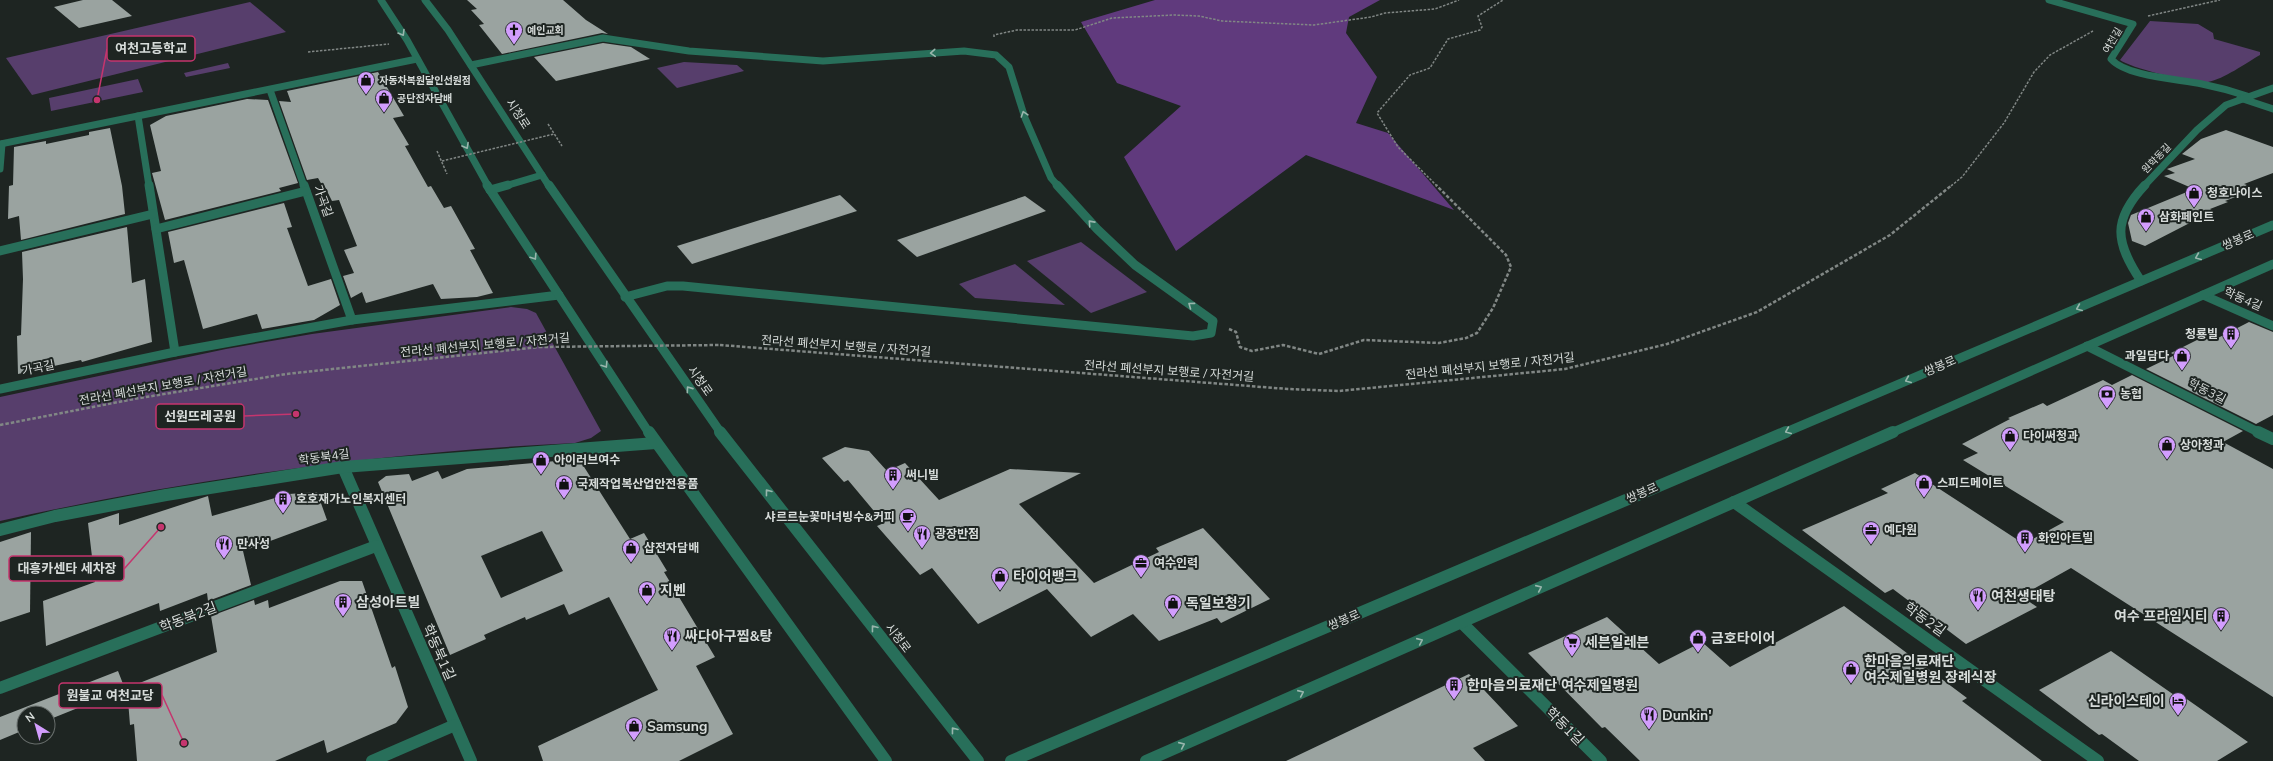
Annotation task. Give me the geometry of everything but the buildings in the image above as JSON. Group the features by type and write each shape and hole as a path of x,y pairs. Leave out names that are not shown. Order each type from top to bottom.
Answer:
{"street":[{"path":"381,0 418,59 490,190 656,443 886,761"},
{"name":"시청로","path":"425,0 471,65 542,175 624,297 714,424 978,761"},
{"name":"여천길","path":"2049,0 2133,24 2111,59 2113,64 2131,70 2206,84 2244,97"},
{"path":"471,65 581,40 603,38 689,51 823,61 978,52 996,55 1007,64 1025,118 1051,178 1097,230 1135,264 1213,321 1212,333 1193,336 683,286 667,286 624,297"},
{"path":"0,169 1,144 418,59"},
{"name":"원학동길","path":"2141,281 2127,260 2120,241 2121,222 2127,205 2197,130 2226,105 2244,97 2273,88"},
{"name":"가곡길","path":"270,90 352,320"},
{"path":"2244,97 2273,110"},
{"path":"138,116 175,352"},
{"path":"490,190 542,175"},
{"path":"156,229 306,191"},
{"path":"0,251 153,214"},
{"name":"쌍봉로","path":"1011,761 2273,225"},
{"path":"1146,761 1462,623 2273,264"},
{"name":"가곡길","path":"0,389 175,352 352,320 559,295"},
{"name":"학동4길","path":"2203,295 2273,326"},
{"name":"학동3길","path":"2087,346 2273,439"},
{"name":"학동북4길","path":"0,530 55,516 166,495 343,467 656,443"},
{"name":"학동북1길","path":"343,467 376,546 471,761"},
{"name":"학동2길","path":"1734,502 2098,761"},
{"name":"학동북2길","path":"0,688 376,546"},
{"name":"학동1길","path":"1462,623 1601,761"},
{"path":"372,761 455,725"}],"path":[{"path":"978,52 994,38 994,35 1018,30 1075,30 1112,18 1199,16 1222,21 1314,25 1372,17 1386,13 1410,13 1435,9 1459,0"},
{"path":"1213,321 1236,332 1240,347 1252,351 1283,345 1319,354 1364,340 1439,343 1466,338 1477,332 1493,308 1511,267 1506,255 1398,147 1377,113 1410,75 1430,68 1448,40 1480,30 1482,27 1478,16 1503,0"},
{"name":"전라선 폐선부지 보행로 / 자전거길","path":"0,425 134,399 286,374 539,347 720,345 1339,391 1565,369 1667,344 1757,312 1890,235 1962,177 2004,123 2034,72 2050,55 2092,32 2123,22 2220,0"},
{"path":"308,52 384,45"},
{"path":"548,124 562,146"},
{"path":"442,161 554,134"},
{"path":"437,151 447,174"}],"shaded area":[{"path":"1155,0 1380,0 1349,17 1346,33 1377,77 1356,123 1388,133 1454,210 1306,155 1176,251 1124,157 1181,106 1117,83 1081,22"},
{"path":"250,2 286,32 32,95 6,58"},
{"path":"2150,21 2198,24 2213,33 2214,39 2260,52 2260,55 2228,74 2208,82 2191,81 2163,75 2136,67 2120,60"},
{"path":"684,62 737,65 744,71 677,88 657,68"},
{"path":"228,63 230,68 186,77 184,73"},
{"path":"138,79 143,92 51,111 49,98"},
{"path":"1081,242 1147,292 1091,313 1027,261"},
{"path":"1015,264 1065,305 975,298 959,284"},
{"path":"511,307 527,309 536,313 601,431 591,438 575,443 430,453 214,480 142,492 0,521 0,397 226,349 312,334"}],"place":[{"name":"예인교회","path":"514,45"},
{"name":"자동차복원달인선원점","path":"366,95"},
{"name":"여천고등학교","path":"97,100"},
{"name":"공단전자담배","path":"384,113"},
{"name":"청호나이스","path":"2194,208"},
{"name":"삼화페인트","path":"2146,232"},
{"name":"청룡빌","path":"2231,349"},
{"name":"과일담다","path":"2182,371"},
{"name":"농협","path":"2107,409"},
{"name":"선원뜨레공원","path":"296,414"},
{"name":"다이써청과","path":"2010,451"},
{"name":"상아청과","path":"2167,460"},
{"name":"아이러브여수","path":"541,475"},
{"name":"써니빌","path":"893,490"},
{"name":"스피드메이트","path":"1924,498"},
{"name":"국제작업복산업안전용품","path":"564,499"},
{"name":"호호재가노인복지센터","path":"283,514"},
{"name":"대흥카센타 세차장","path":"161,527"},
{"name":"샤르르눈꽃마녀빙수&커피","path":"908,532"},
{"name":"예다원","path":"1871,545"},
{"name":"광장반점","path":"922,549"},
{"name":"화인아트빌","path":"2025,553"},
{"name":"만사성","path":"224,559"},
{"name":"샵전자담배","path":"631,563"},
{"name":"여수인력","path":"1141,578"},
{"name":"타이어뱅크","path":"1000,591"},
{"name":"지벤","path":"647,605"},
{"name":"여천생태탕","path":"1978,611"},
{"name":"삼성아트빌","path":"343,617"},
{"name":"독일보청기","path":"1173,618"},
{"name":"여수 프라임시티","path":"2221,631"},
{"name":"싸다아구찜&탕","path":"672,651"},
{"name":"금호타이어","path":"1698,653"},
{"name":"세븐일레븐","path":"1572,657"},
{"name":"한마음의료재단 여수제일병원 장례식장","path":"1851,684"},
{"name":"한마음의료재단 여수제일병원","path":"1454,700"},
{"name":"신라이스테이","path":"2178,716"},
{"name":"Dunkin'","path":"1649,730"},
{"name":"Samsung","path":"634,741"},
{"name":"원불교 여천교당","path":"184,743"}]}
